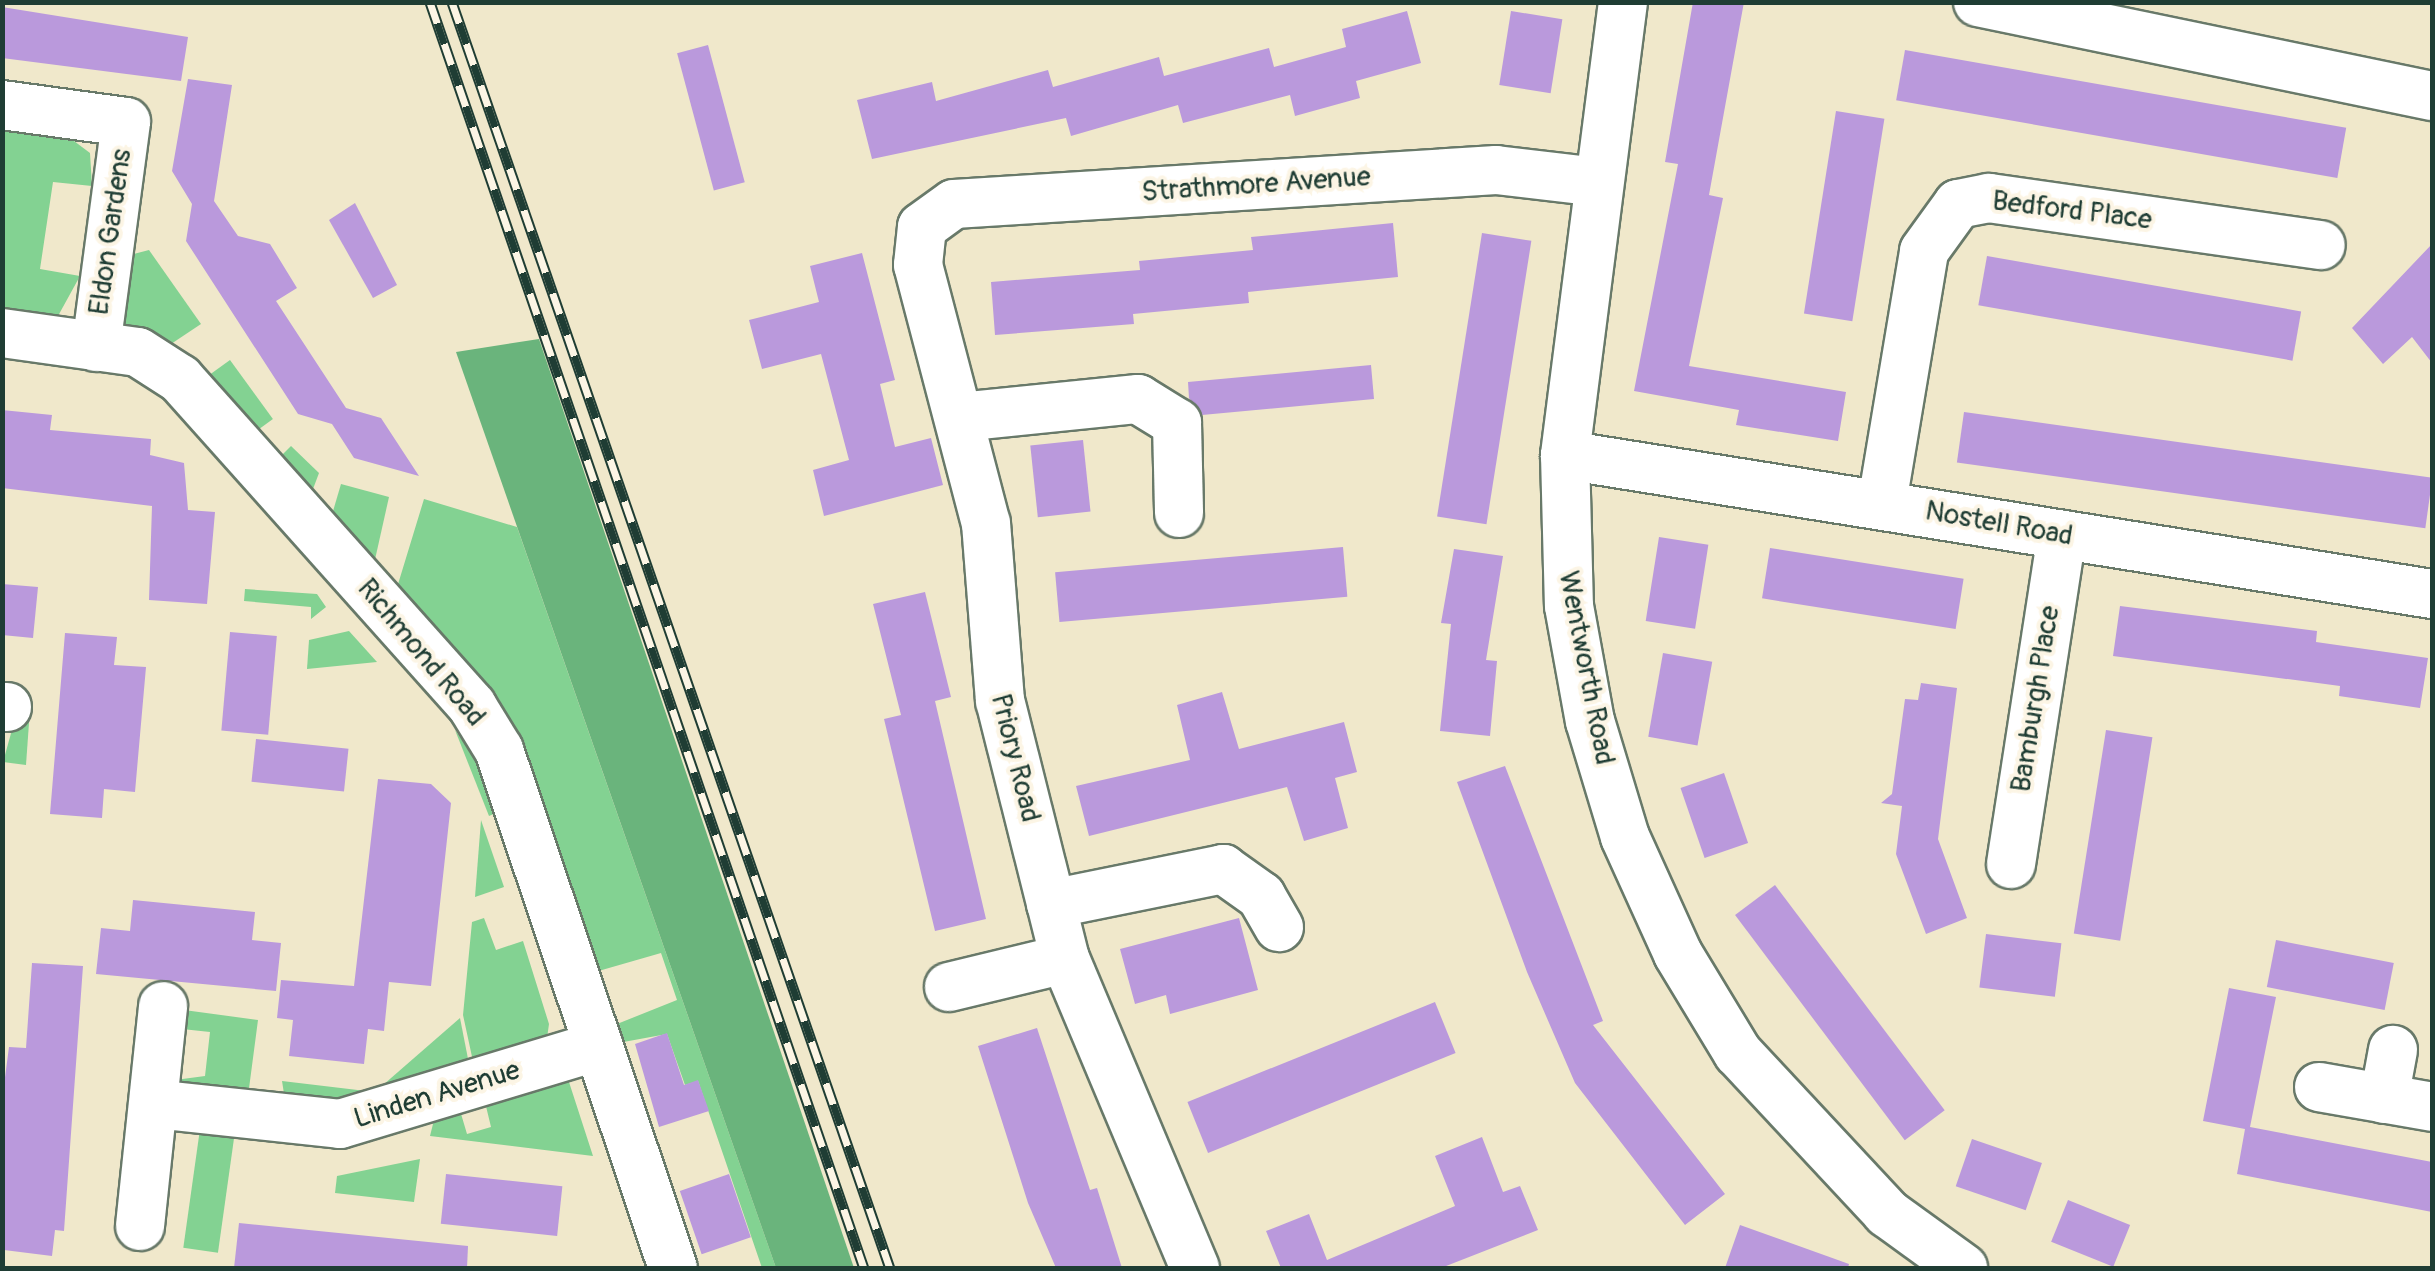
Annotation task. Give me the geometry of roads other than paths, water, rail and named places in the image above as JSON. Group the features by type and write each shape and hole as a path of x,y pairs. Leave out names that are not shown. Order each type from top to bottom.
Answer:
{"street":[{"name":"Wentworth Road","path":"1623,2 1565,455 1569,606 1590,721 1625,837 1678,954 1738,1053 1805,1135 1887,1213 1964,1268"},
{"path":"1978,2 2188,21 2432,96"},
{"name":"Eldon Gardens","path":"2,105 126,122 96,347"},
{"name":"Strathmore Avenue","path":"922,227 954,204 1496,170 1598,182"},
{"name":"Bedford Place","path":"1882,503 1924,251 1958,204 1989,198 2320,245"},
{"name":"Priory Road","path":"922,227 918,264 986,524 1000,700 1065,959 1194,1268"},
{"name":"Richmond Road","path":"2,333 138,352 180,379 472,706 499,750 673,1268"},
{"path":"960,417 1138,399 1177,423 1179,513"},
{"name":"Nostell Road","path":"1565,455 2432,594"},
{"name":"Bamburgh Place","path":"2010,864 2062,535"},
{"path":"1052,904 1223,868 1261,896 1280,928"},
{"path":"950,987 1065,959"},
{"path":"140,1226 164,1006"},
{"name":"Linden Avenue","path":"154,1104 340,1124 598,1046"},
{"path":"2384,1099 2393,1050"},
{"path":"2319,1087 2432,1107"}],"railway":[{"path":"430,2 864,1268"},
{"path":"452,2 890,1268"}]}
